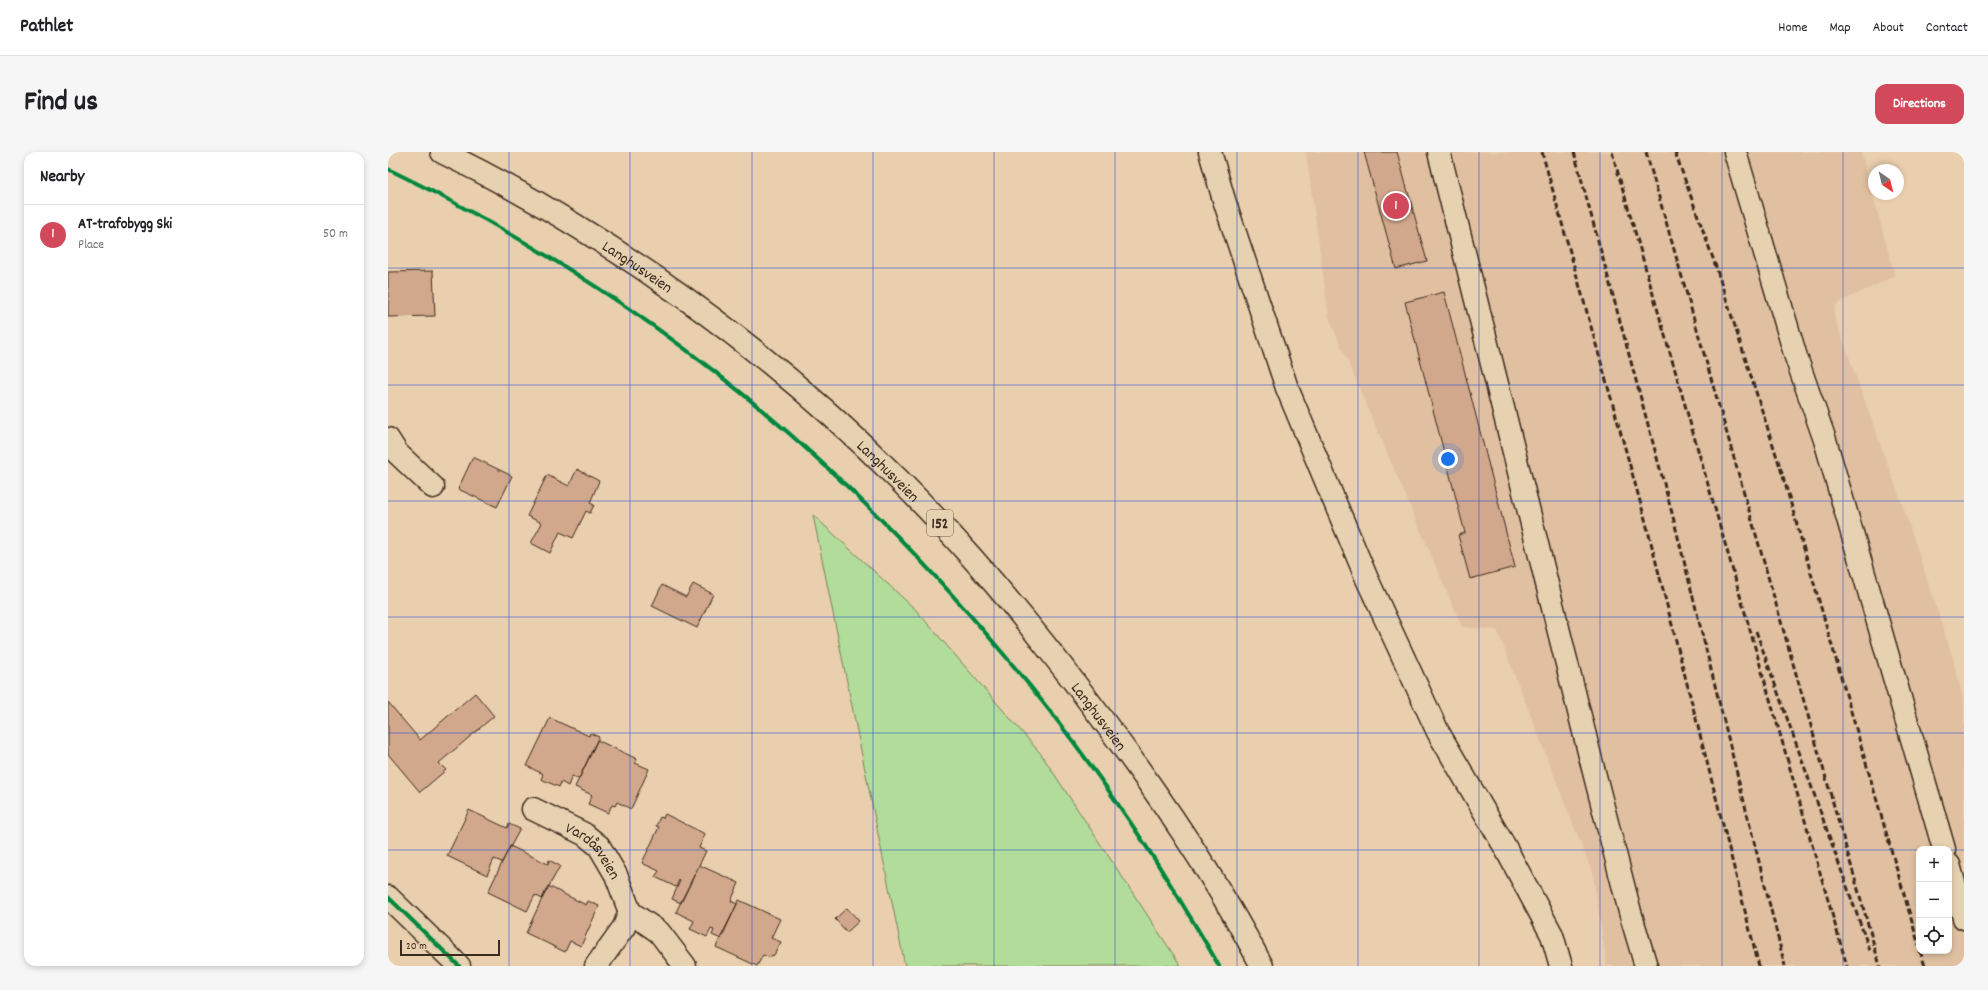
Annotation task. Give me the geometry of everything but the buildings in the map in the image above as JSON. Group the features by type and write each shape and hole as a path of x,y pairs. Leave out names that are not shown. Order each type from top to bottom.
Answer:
{"main road":[{"name":"Langhusveien","path":"442,152 509,186 568,221 678,294 738,338 794,384 899,480 1006,596 1114,733 1206,868 1262,966"},
{"path":"1210,152 1224,200 1287,388 1367,579 1438,732 1506,847 1552,935 1561,966"},
{"path":"1439,152 1594,772 1630,912 1646,966"},
{"path":"1735,152 1796,357 1828,447 1943,846"},
{"path":"388,439 397,453 433,488"},
{"name":"Vardåsveien","path":"533,809 584,834 599,846 616,875 630,912"},
{"path":"1952,876 1964,918"},
{"path":"388,897 459,966"},
{"path":"596,966 624,927 630,912 659,932 685,966"}],"shaded area":[{"path":"1306,152 1861,152 1868,178 1868,200 1874,200 1895,276 1840,302 1835,307 1834,316 1906,515 1952,655 1964,703 1964,966 1607,966 1593,875 1497,630 1462,627 1329,318"}],"green space":[{"path":"813,515 915,609 1041,754 1181,966 905,966"}],"railway":[{"path":"1542,152 1645,519 1759,966"},
{"path":"1574,152 1672,513 1785,966"},
{"path":"1612,152 1847,966"},
{"path":"1646,152 1880,966"},
{"path":"1675,152 1715,264 1782,473 1916,936"},
{"path":"1756,631 1870,951"},
{"path":"1921,954 1925,966"}],"cycle path":[{"path":"388,169 503,230 614,299 720,376 771,418 845,484 893,532 962,606 1030,686 1075,743 1117,802 1157,863 1219,966"},
{"path":"388,897 459,966"}],"place":[{"name":"AT-trafobygg Ski","path":"1396,206"}]}
